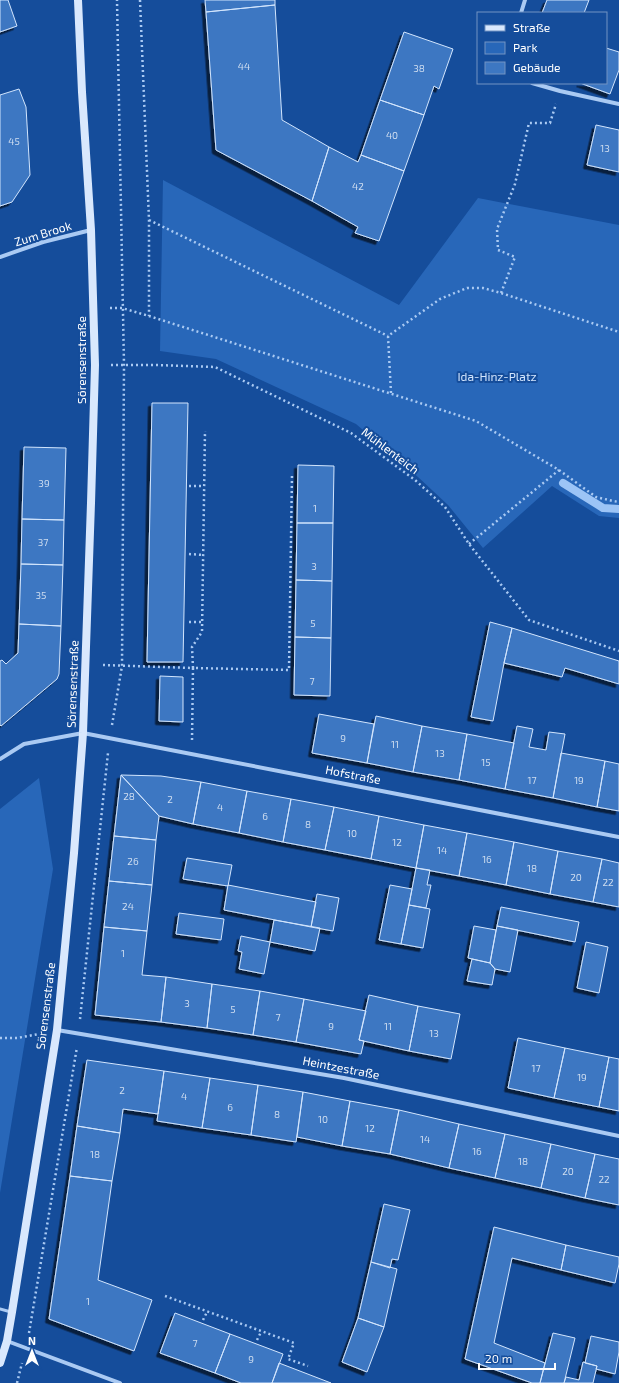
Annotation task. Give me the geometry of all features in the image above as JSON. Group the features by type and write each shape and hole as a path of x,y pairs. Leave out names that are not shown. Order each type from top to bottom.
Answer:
{"main road":[{"name":"Sörensenstraße","path":"0,1363 7,1341 12,1312 57,1030 74,852 83,733 95,365 91,230 78,0"}],"street":[{"path":"521,12 526,0"},
{"path":"536,84 619,104"},
{"name":"Zum Brook","path":"0,257 43,242 91,230"},
{"path":"0,759 24,744 83,733"},
{"name":"Hofstraße","path":"83,733 619,837"},
{"name":"Heintzestraße","path":"57,1030 344,1078 619,1136"},
{"path":"7,1341 120,1383"}],"lane":[{"path":"0,1309 12,1312"}],"path":[{"path":"117,0 124,365"},
{"path":"140,0 149,220 149,316"},
{"path":"501,293 515,257 498,250 497,229 515,184 529,124 550,123 560,91"},
{"path":"149,220 388,336"},
{"path":"388,336 440,299 467,288 483,288 501,293 619,332"},
{"path":"94,308 122,308 476,421 559,470 596,497 619,502"},
{"path":"388,336 391,393"},
{"name":"Mühlenteich","path":"95,365 215,367 351,433 415,480 445,507 469,544 529,620 619,651"},
{"path":"192,754 192,647 202,632 205,431"},
{"path":"469,544 559,470"},
{"path":"86,665 289,670 292,475"},
{"path":"189,486 204,486"},
{"path":"189,554 203,555"},
{"path":"189,622 202,622"},
{"path":"0,1038 17,1038 57,1030"},
{"path":"165,1296 294,1343 288,1358 308,1366"},
{"path":"203,1320 207,1312"},
{"path":"257,1340 261,1332"},
{"path":"17,1383 26,1348"}],"green space":[{"name":"Ida-Hinz-Platz","path":"163,180 399,305 478,198 619,225 619,518 599,516 552,486 483,548 448,505 356,424 216,359 160,351"},
{"path":"39,778 53,869 0,1193 0,809"}],"building":[{"path":"0,0 8,0 17,26 0,32"},
{"path":"205,0 275,0 275,5 206,12"},
{"path":"547,0 589,0 584,12 542,12"},
{"path":"275,5 282,120 329,147 312,201 216,150 206,12"},
{"path":"404,32 453,49 439,89 434,86 424,115 380,100"},
{"path":"607,48 619,52 619,70 610,94 583,84 607,84"},
{"path":"19,89 26,107 30,175 12,202 0,206 0,95"},
{"path":"380,100 424,115 404,171 361,155"},
{"path":"596,125 619,130 619,172 587,165"},
{"path":"329,147 358,162 361,155 404,171 379,241 355,233 358,227 312,201"},
{"path":"152,403 188,403 183,662 147,662"},
{"path":"24,447 66,448 64,520 22,519"},
{"path":"298,465 334,466 333,523 297,523"},
{"path":"22,519 64,520 63,565 21,564"},
{"path":"297,523 333,523 332,581 296,580"},
{"path":"21,564 63,565 61,626 19,624"},
{"path":"296,580 332,581 331,638 295,637"},
{"path":"490,622 512,628 493,721 471,717"},
{"path":"19,624 61,626 59,674 57,679 1,726 0,661 2,660 6,664 18,653"},
{"path":"512,628 619,661 619,684 565,668 562,677 504,663"},
{"path":"295,637 331,638 330,696 294,695"},
{"path":"160,676 183,677 183,722 159,721"},
{"path":"319,714 374,724 367,763 312,753"},
{"path":"376,716 422,726 413,772 367,763"},
{"path":"422,726 467,734 459,780 413,772"},
{"path":"517,726 533,729 529,747 546,750 549,732 565,734 553,798 505,789"},
{"path":"467,734 514,743 505,789 459,780"},
{"path":"561,753 605,761 597,807 553,798"},
{"path":"605,761 619,764 619,811 597,807"},
{"path":"121,775 161,776 201,782 193,824 159,816"},
{"path":"121,775 159,816 156,840 114,836"},
{"path":"201,782 247,791 239,833 193,824"},
{"path":"247,791 291,799 283,842 239,833"},
{"path":"291,799 334,807 325,850 283,842"},
{"path":"334,807 379,816 371,859 325,850"},
{"path":"379,816 424,825 416,868 371,859"},
{"path":"424,825 467,833 459,876 416,868"},
{"path":"467,833 514,842 506,885 459,876"},
{"path":"114,836 156,840 152,885 109,881"},
{"path":"514,842 558,851 550,894 506,885"},
{"path":"558,851 602,859 593,902 550,894"},
{"path":"187,858 232,865 228,886 183,879"},
{"path":"602,859 619,863 619,907 593,902"},
{"path":"416,868 430,870 427,885 431,885 426,908 409,905"},
{"path":"109,881 152,885 147,931 104,927"},
{"path":"228,885 316,902 311,927 224,910"},
{"path":"390,885 412,889 401,944 379,940"},
{"path":"317,894 339,898 333,931 311,927"},
{"path":"409,905 430,909 423,948 401,944"},
{"path":"501,907 579,922 575,942 497,926"},
{"path":"179,913 224,919 221,940 176,934"},
{"path":"274,920 320,928 315,951 270,942"},
{"path":"474,926 496,930 490,963 468,958"},
{"path":"497,926 518,930 510,972 495,969 490,963"},
{"path":"104,927 147,931 142,975 166,977 161,1022 95,1015"},
{"path":"241,936 270,942 264,974 239,969 242,952 238,951"},
{"path":"586,942 608,947 599,993 577,988"},
{"path":"472,959 490,963 495,969 492,985 467,981"},
{"path":"166,977 212,984 207,1028 161,1022"},
{"path":"212,984 260,991 253,1035 207,1028"},
{"path":"260,991 304,999 296,1042 253,1035"},
{"path":"369,995 418,1006 409,1051 359,1040"},
{"path":"304,999 366,1011 359,1040 364,1041 361,1054 296,1042"},
{"path":"418,1006 460,1014 451,1059 409,1051"},
{"path":"518,1038 565,1048 554,1098 508,1088"},
{"path":"565,1048 609,1057 599,1107 554,1098"},
{"path":"609,1057 619,1059 619,1111 599,1107"},
{"path":"87,1060 164,1071 158,1114 123,1109 120,1133 77,1126"},
{"path":"164,1071 210,1078 202,1128 157,1121"},
{"path":"210,1078 258,1085 251,1135 202,1128"},
{"path":"258,1085 303,1092 296,1142 251,1135"},
{"path":"303,1092 350,1101 342,1146 297,1137"},
{"path":"350,1101 399,1110 390,1154 342,1146"},
{"path":"399,1110 459,1124 449,1168 390,1154"},
{"path":"459,1124 505,1134 495,1178 449,1168"},
{"path":"77,1126 120,1133 112,1181 70,1176"},
{"path":"505,1134 551,1144 541,1188 495,1178"},
{"path":"551,1144 595,1154 585,1198 541,1188"},
{"path":"595,1154 619,1159 619,1205 585,1198"},
{"path":"70,1176 112,1181 98,1280 152,1300 134,1351 49,1319"},
{"path":"384,1204 410,1210 398,1260 392,1259 390,1268 371,1262"},
{"path":"494,1227 566,1245 561,1270 512,1258 494,1343 545,1363 540,1383 532,1383 465,1359"},
{"path":"566,1245 619,1257 615,1283 561,1270"},
{"path":"371,1262 397,1269 384,1327 358,1318"},
{"path":"175,1313 230,1334 215,1373 160,1353"},
{"path":"358,1318 384,1327 367,1372 342,1362"},
{"path":"553,1333 575,1338 564,1383 540,1383"},
{"path":"230,1334 283,1354 272,1383 241,1383 215,1373"},
{"path":"591,1336 619,1342 619,1352 615,1374 596,1369 597,1366 585,1363"},
{"path":"583,1362 597,1366 593,1383 564,1383 566,1377 579,1380"},
{"path":"279,1363 331,1383 272,1383"}],"waterway":[{"path":"563,483 603,508 619,509"}]}
